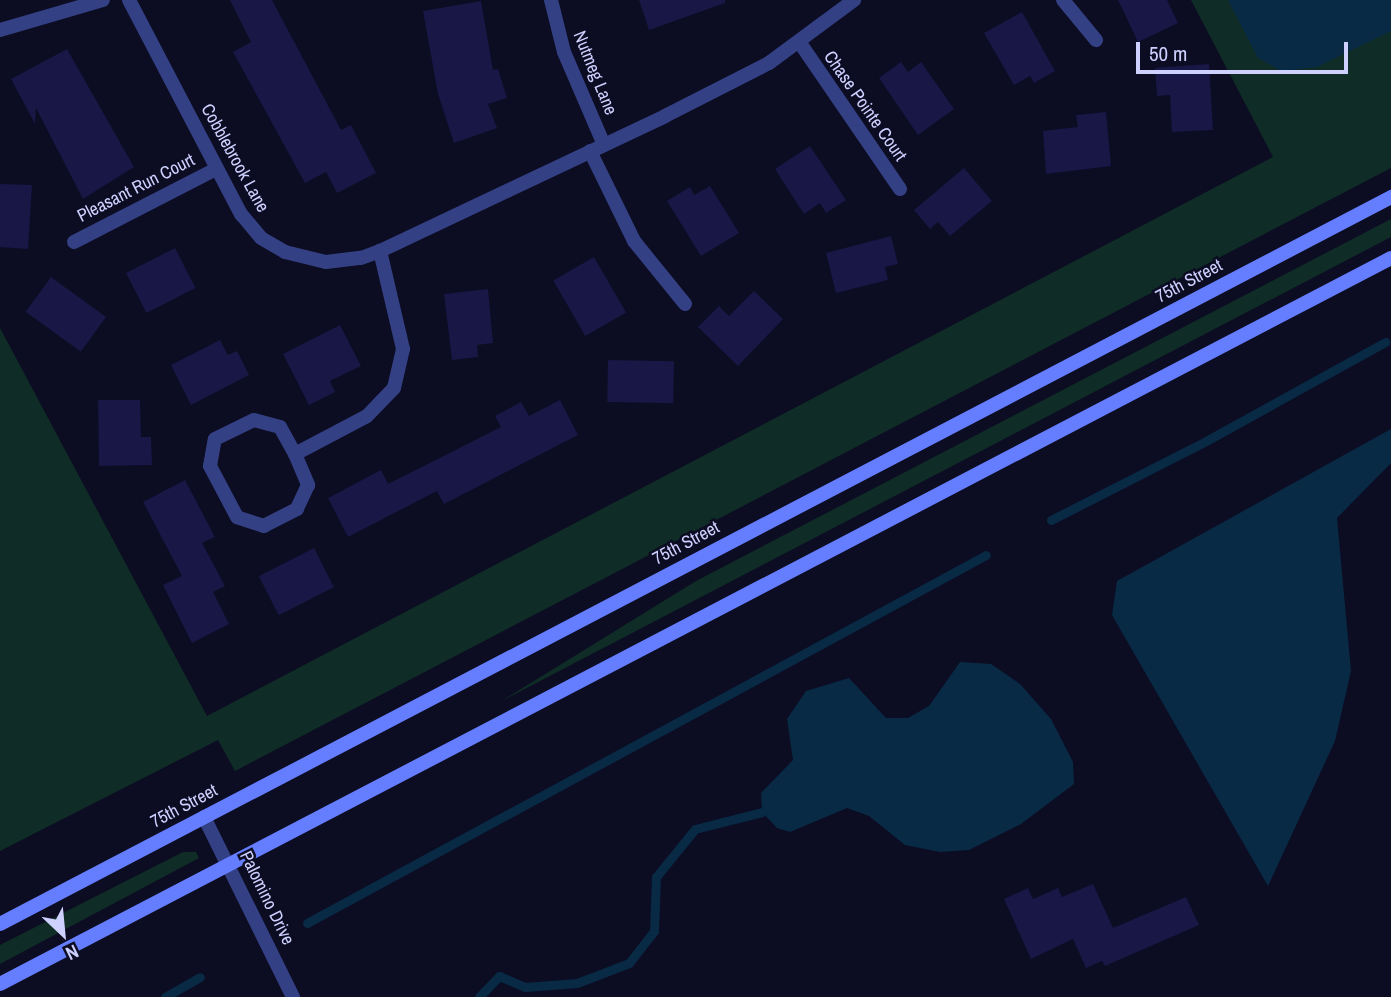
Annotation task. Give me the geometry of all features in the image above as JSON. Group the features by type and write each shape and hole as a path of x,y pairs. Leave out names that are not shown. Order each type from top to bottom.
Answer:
{"main road":[{"name":"75th Street","path":"0,924 1391,198"},
{"path":"0,984 1391,258"}],"street":[{"path":"0,30 103,0"},
{"name":"Cobblebrook Lane","path":"130,0 241,214 261,238 285,253 326,262 380,251 597,148 800,43 854,0"},
{"name":"Nutmeg Lane","path":"551,0 564,52 597,148 634,241 685,304"},
{"path":"1063,0 1096,40"},
{"name":"Chase Pointe Court","path":"800,43 900,189"},
{"name":"Pleasant Run Court","path":"74,242 216,169"},
{"path":"295,454 367,416 394,388 404,349 380,251"},
{"path":"254,420 280,427 295,454 308,485 297,509 264,526 237,517 210,466 215,439 254,420"},
{"name":"Palomino Drive","path":"204,817 293,997"}],"green space":[{"path":"1191,0 1391,0 1391,168 235,771 218,740 0,851 0,328 207,716 1273,157"},
{"path":"1391,219 1391,237 500,702 696,581"},
{"path":"183,852 196,852 199,858 0,964 0,945"}],"water":[{"path":"1228,0 1391,0 1391,31 1317,67 1282,71 1258,58"},
{"path":"1391,429 1391,463 1337,518 1351,671 1335,741 1268,886 1112,615 1117,581"},
{"path":"960,662 991,664 1020,684 1051,719 1073,762 1074,784 1021,824 969,850 940,852 905,845 869,816 847,808 790,832 777,828 762,812 761,793 793,760 787,719 806,691 849,678 886,718 908,718 929,706"}],"building":[{"path":"230,0 272,0 341,130 351,125 376,173 337,193 326,172 305,183 233,52 251,42"},
{"path":"639,0 725,0 725,3 649,30"},
{"path":"1118,0 1167,0 1178,23 1138,42"},
{"path":"481,1 493,70 498,69 507,98 488,104 497,128 454,143 438,94 423,11"},
{"path":"1022,12 1055,71 1034,83 1030,76 1014,85 984,33"},
{"path":"67,49 134,167 83,199 36,108 35,124 11,79"},
{"path":"901,62 908,72 921,62 954,109 918,135 879,78"},
{"path":"1209,64 1213,130 1172,132 1170,95 1157,96 1155,68"},
{"path":"1106,112 1111,166 1046,174 1043,131 1078,127 1076,115"},
{"path":"810,146 846,200 826,213 820,203 804,214 775,169"},
{"path":"964,168 992,201 950,236 938,222 930,229 914,210"},
{"path":"0,184 32,185 28,249 0,247"},
{"path":"710,186 739,233 701,256 667,201 690,187 694,195"},
{"path":"891,236 898,264 885,267 888,280 836,293 826,253"},
{"path":"175,248 195,288 146,313 126,273"},
{"path":"594,257 626,312 585,336 553,280"},
{"path":"51,277 106,317 81,352 26,312"},
{"path":"488,289 493,343 477,345 478,357 452,360 444,294"},
{"path":"754,291 783,319 738,366 698,327 719,306 729,316"},
{"path":"340,325 361,366 330,381 335,392 309,405 283,354"},
{"path":"220,340 228,355 237,351 249,375 191,405 171,365"},
{"path":"608,360 674,361 673,403 607,402"},
{"path":"98,400 140,400 141,437 151,437 152,465 99,466"},
{"path":"560,400 578,435 444,504 437,491 348,537 328,498 381,470 388,484 501,427 495,416 521,402 529,416"},
{"path":"185,480 215,537 202,543 225,586 213,592 229,624 192,643 163,585 182,576 143,502"},
{"path":"314,548 334,587 279,615 259,576"},
{"path":"1093,884 1113,928 1186,897 1199,925 1105,966 1102,961 1086,968 1073,939 1031,959 1004,899 1028,888 1033,899 1058,888 1062,897"}],"waterway":[{"path":"1051,520 1206,441 1385,342"},
{"path":"307,923 986,555"},
{"path":"479,997 499,976 525,987 577,983 629,963 654,931 656,877 695,829 762,812"},
{"path":"165,997 200,977"}]}
